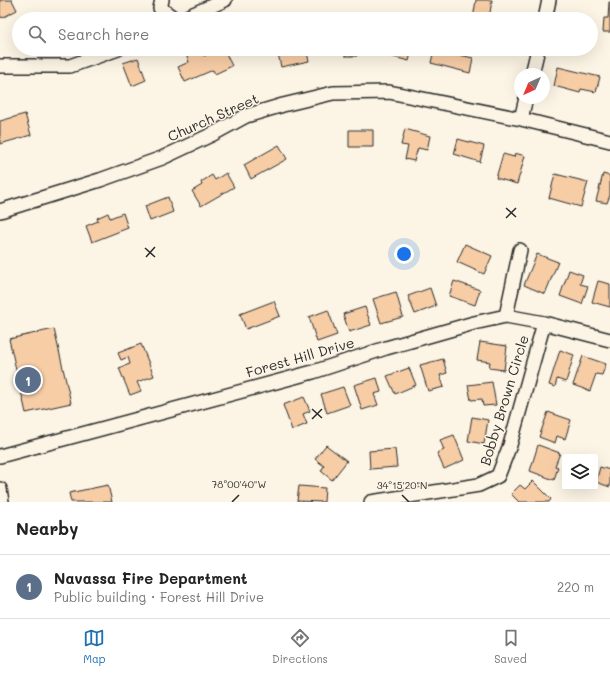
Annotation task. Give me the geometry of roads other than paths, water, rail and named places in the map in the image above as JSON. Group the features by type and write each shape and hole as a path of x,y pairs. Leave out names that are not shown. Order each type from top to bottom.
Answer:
{"street":[{"path":"162,0 160,8 165,12"},
{"path":"198,12 225,0"},
{"path":"546,12 549,0"},
{"path":"0,66 70,66 98,56"},
{"path":"533,68 536,56"},
{"name":"Church Street","path":"0,210 100,180 162,158 213,134 246,116 283,104 333,93 389,92 522,119 610,141"},
{"path":"522,119 525,104"},
{"path":"506,316 520,250"},
{"name":"Forest Hill Drive","path":"0,456 313,372 474,323 506,316 544,323 610,340"},
{"name":"Bobby Brown Circle","path":"371,502 479,485 498,476 510,445 544,323"},
{"path":"0,489 2,502"}],"place":[{"name":"Navassa Fire Department","path":"28,380"}]}
